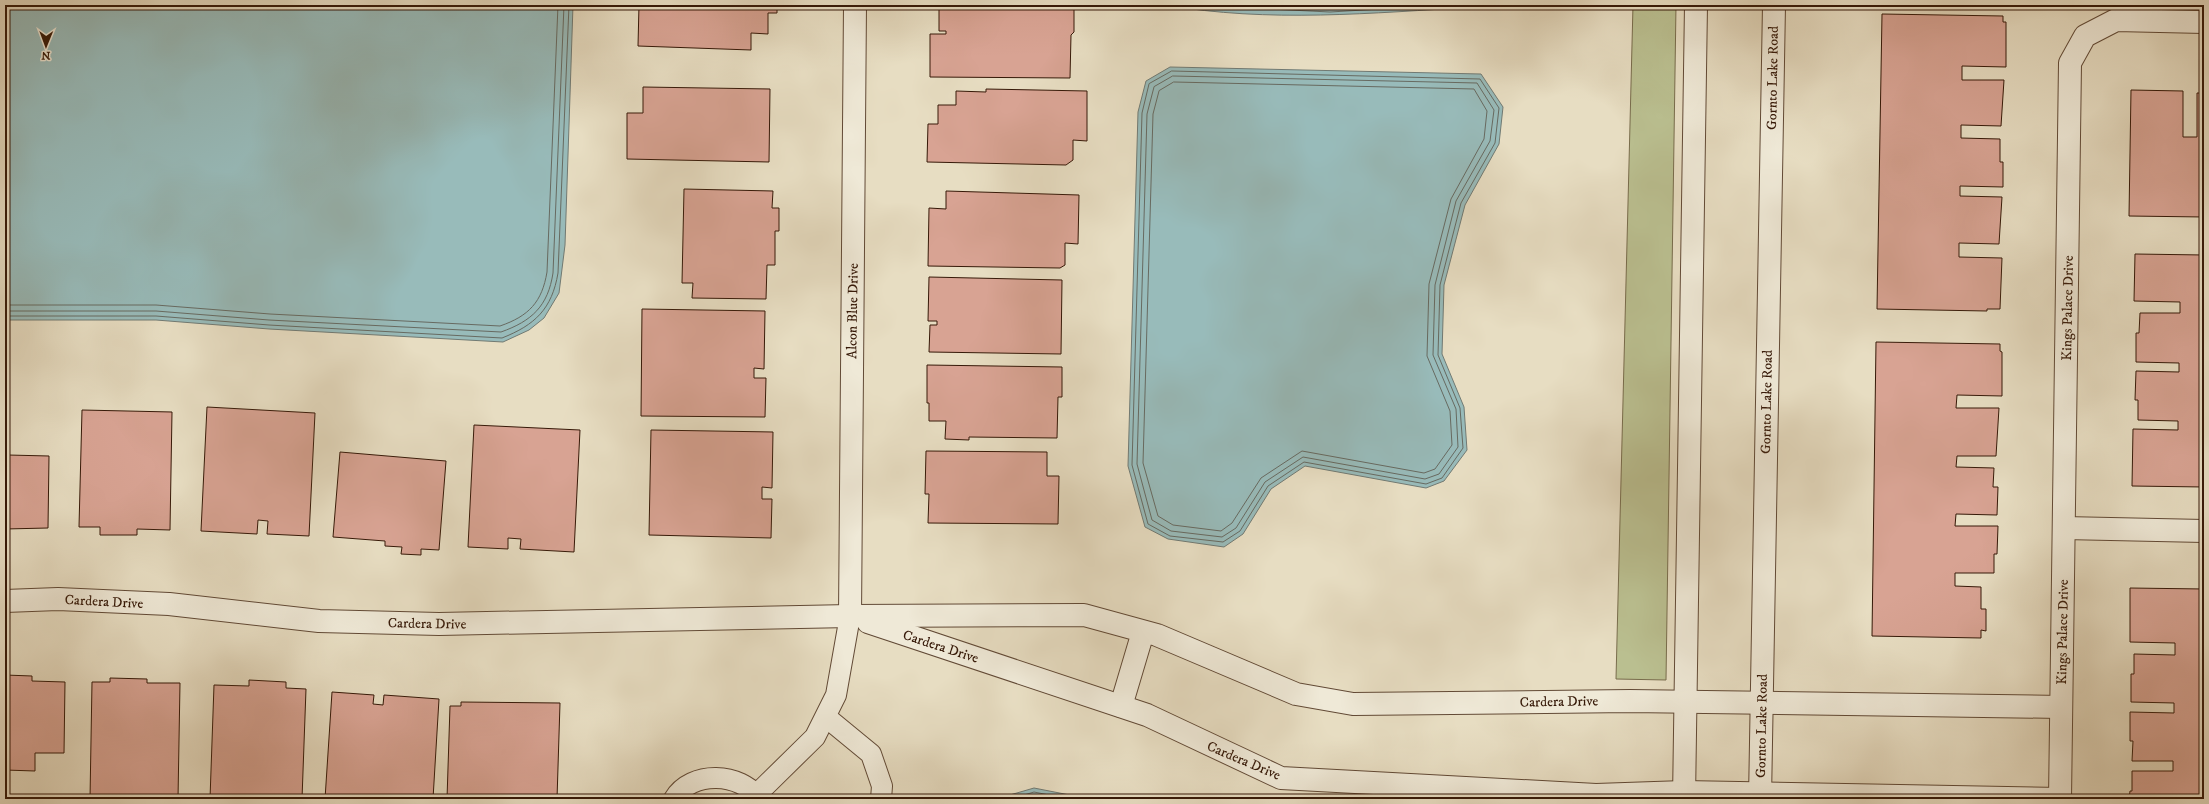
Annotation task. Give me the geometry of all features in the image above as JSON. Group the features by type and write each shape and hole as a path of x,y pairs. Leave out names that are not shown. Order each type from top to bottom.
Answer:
{"street":[{"name":"Alcon Blue Drive","path":"850,616 855,5"},
{"path":"1684,796 1696,5"},
{"name":"Gornto Lake Road","path":"1760,796 1774,5"},
{"name":"Kings Palace Drive","path":"1684,796 2060,799 2070,63 2085,36 2116,20 2204,22"},
{"path":"2064,528 2204,531"},
{"name":"Cardera Drive","path":"5,601 58,599 169,604 319,621 439,624 850,616 1084,615 1157,636 1296,694 1353,704 1630,701 1685,703"},
{"name":"Cardera Drive","path":"850,616 1147,715 1281,778 1596,795 1684,796"},
{"path":"1121,706 1143,632"},
{"path":"1685,703 2061,707"}],"lane":[{"path":"674,799 690,784 707,778 725,779 742,784 757,797 815,737 836,695 850,616"},
{"path":"826,717 871,754 882,786 881,799"}],"green space":[{"path":"1633,5 1676,5 1666,680 1616,679"}],"water":[{"path":"5,5 573,5 565,245 559,293 544,318 529,330 503,342 269,329 156,320 5,320"},
{"path":"1166,5 1475,5 1475,7 1359,14 1282,15 1243,14"},
{"path":"1170,67 1481,74 1503,107 1499,144 1465,205 1444,285 1442,354 1464,407 1467,450 1444,481 1426,488 1305,466 1271,489 1243,534 1224,547 1168,539 1145,527 1128,466 1138,112 1146,81"},
{"path":"1034,788 1090,799 1003,799 1003,797"}],"building":[{"path":"639,5 777,5 777,13 768,13 768,34 751,33 751,50 638,46"},
{"path":"939,5 1071,5 1074,10 1074,32 1071,35 1070,78 930,77 930,34 946,34 946,31 939,31"},
{"path":"1882,14 2003,16 2003,22 2006,22 2006,67 1962,66 1962,80 2004,80 2001,126 1961,125 1961,138 2000,139 2000,162 2003,162 2003,187 1960,186 1960,196 2002,197 1999,244 1959,243 1959,257 2002,258 2000,309 1987,309 1987,311 1877,309"},
{"path":"643,87 770,89 769,162 627,159 627,113 643,113"},
{"path":"986,89 1087,91 1087,141 1073,140 1073,160 1066,165 927,162 928,124 938,124 938,105 956,105 956,91 986,92"},
{"path":"2131,90 2183,91 2183,137 2197,137 2197,93 2204,93 2204,217 2129,216"},
{"path":"684,189 773,191 772,208 779,208 779,231 775,231 775,265 767,265 766,299 692,298 693,283 682,283"},
{"path":"946,191 1079,195 1078,244 1065,243 1065,265 1060,268 928,266 929,208 946,209"},
{"path":"2135,254 2204,255 2204,487 2132,486 2133,429 2178,430 2178,421 2138,420 2138,400 2135,400 2136,371 2179,372 2179,363 2136,362 2136,333 2139,333 2140,313 2180,313 2180,302 2134,301"},
{"path":"929,277 1062,280 1061,354 929,352 930,325 937,325 937,321 928,321"},
{"path":"642,309 765,311 764,369 754,368 754,378 766,378 765,417 641,416"},
{"path":"1876,342 2000,344 2000,351 2002,352 2002,396 1957,395 1956,408 1999,408 1996,456 1957,456 1956,467 1994,468 1993,487 1998,487 1997,515 1956,514 1955,526 1998,526 1997,554 1994,554 1994,573 1955,573 1955,586 1981,587 1981,609 1986,609 1986,631 1981,630 1981,638 1872,636"},
{"path":"927,365 1062,367 1062,397 1058,397 1057,438 969,437 969,440 945,439 946,421 929,421 929,403 927,403"},
{"path":"207,407 315,413 309,536 267,534 268,521 258,520 257,534 201,531"},
{"path":"82,410 172,412 170,530 137,529 137,535 100,535 100,527 79,527"},
{"path":"474,425 580,430 574,552 520,549 521,539 508,538 508,549 468,547"},
{"path":"651,430 773,432 772,488 762,487 762,499 772,499 771,538 649,535"},
{"path":"5,443 8,443 8,455 49,456 48,528 5,529"},
{"path":"926,451 1047,452 1047,476 1059,476 1058,524 928,523 929,494 925,494"},
{"path":"340,452 446,461 439,550 421,549 421,555 401,554 402,547 385,546 385,541 333,537"},
{"path":"2130,588 2204,589 2204,799 2129,799 2130,791 2132,791 2132,771 2173,771 2173,761 2132,761 2133,741 2130,741 2130,712 2174,713 2174,703 2131,702 2131,674 2134,674 2134,654 2175,655 2175,643 2130,642"},
{"path":"5,675 32,676 32,681 65,682 64,753 35,753 35,771 5,770"},
{"path":"110,678 147,679 147,683 180,683 178,799 90,799 92,682 110,682"},
{"path":"249,680 286,682 286,688 306,689 302,799 210,799 214,685 249,686"},
{"path":"332,692 374,695 373,704 383,705 384,695 439,699 433,799 325,799"},
{"path":"461,702 560,703 557,799 447,799 450,706 461,706"}]}
